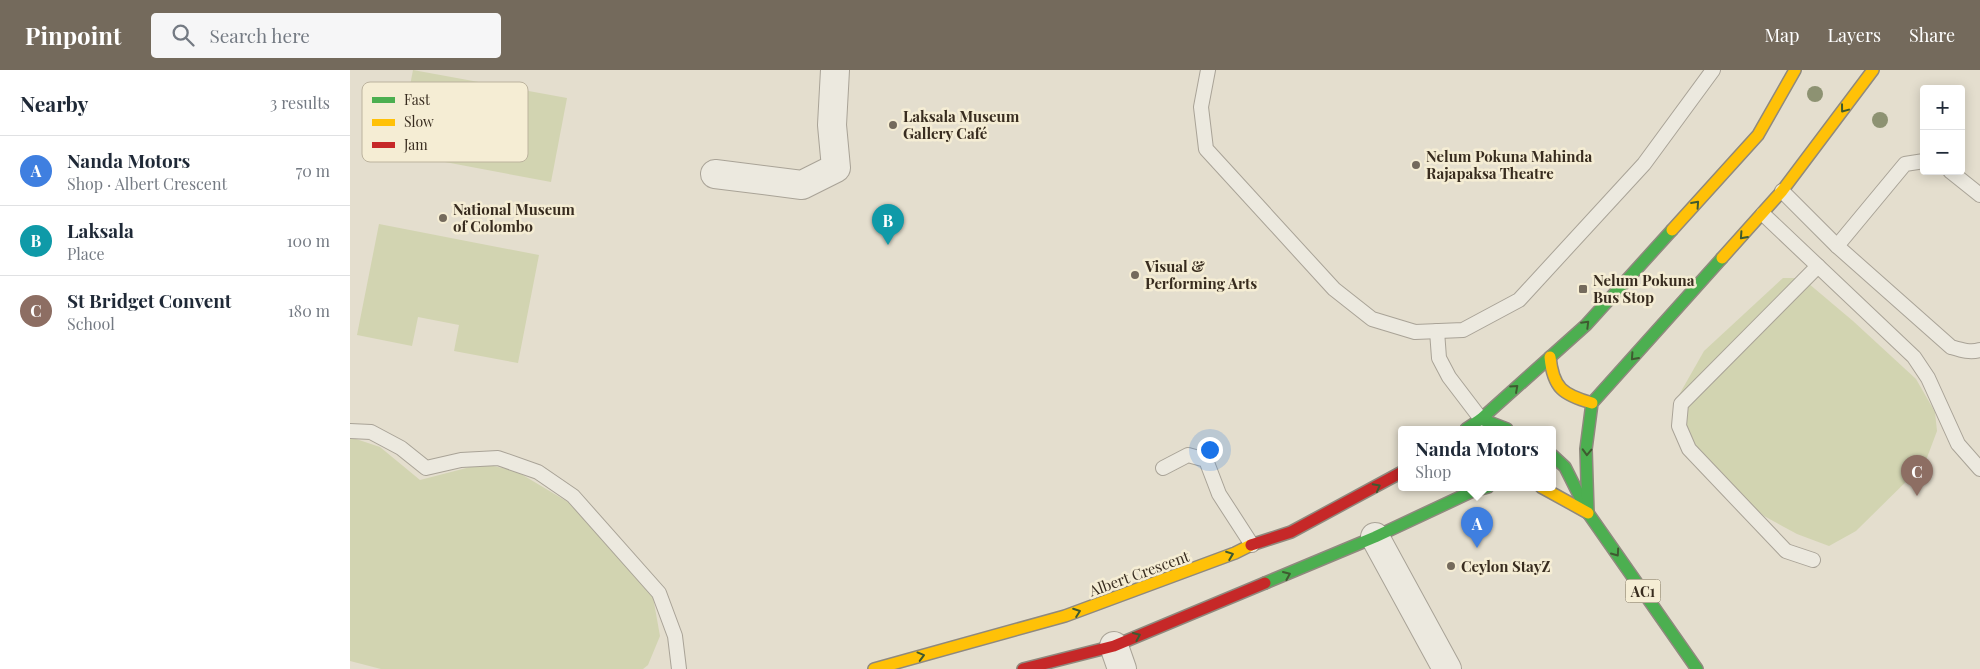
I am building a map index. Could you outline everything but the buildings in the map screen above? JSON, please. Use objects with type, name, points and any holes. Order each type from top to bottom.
[{"type":"main road","points":[[1588,513],[1586,449],[1592,403],[1782,191],[1874,70]]},
{"type":"main road","points":[[1470,426],[1481,419],[1586,325],[1758,135],[1792,71]]},
{"type":"main road","points":[[1550,357],[1551,376],[1561,390],[1576,400],[1592,403]]},
{"type":"main road","points":[[1481,419],[1499,426]]},
{"type":"main road","points":[[1556,459],[1565,467],[1588,513]]},
{"type":"main road","name":"Albert Crescent","points":[[874,669],[1065,616],[1196,568],[1252,545],[1291,532],[1388,482],[1398,475]]},
{"type":"main road","points":[[1023,669],[1118,657],[1170,622],[1375,537],[1471,491]]},
{"type":"main road","points":[[1548,491],[1588,513]]},
{"type":"main road","name":"AC1","points":[[1588,513],[1697,669]]},
{"type":"main road","points":[[1187,586],[1196,568]]},
{"type":"main road","points":[[1170,622],[1179,604]]},
{"type":"street","points":[[715,174],[802,185],[836,168],[832,125],[835,70]]},
{"type":"street","points":[[1375,537],[1447,669]]},
{"type":"lane","points":[[1208,70],[1201,107],[1206,149],[1334,289],[1372,319],[1415,332],[1463,330],[1519,300],[1644,164],[1713,70]]},
{"type":"lane","points":[[1838,246],[1905,164],[1920,162]]},
{"type":"lane","points":[[1955,175],[1980,195]]},
{"type":"lane","points":[[1782,191],[1838,246],[1951,347],[1974,352],[1980,350]]},
{"type":"lane","points":[[1762,214],[1914,357],[1928,378],[1958,444],[1980,469]]},
{"type":"lane","points":[[1813,560],[1786,551],[1689,449],[1679,426],[1681,404],[1818,266]]},
{"type":"lane","points":[[1437,331],[1439,358],[1449,377],[1481,419]]},
{"type":"lane","points":[[350,431],[371,432],[401,448],[426,468],[461,460],[498,458],[538,472],[573,496],[660,593],[676,636],[679,669]]},
{"type":"lane","points":[[1163,468],[1188,455],[1206,460],[1219,494],[1252,545]]},
{"type":"green space","points":[[413,70],[479,82],[411,82]]},
{"type":"green space","points":[[528,91],[567,98],[551,182],[445,162],[528,162]]},
{"type":"green space","points":[[379,224],[539,255],[518,363],[454,351],[459,325],[418,317],[412,346],[357,335]]},
{"type":"green space","points":[[1783,278],[1802,278],[1853,321],[1916,379],[1935,412],[1937,431],[1925,463],[1856,531],[1829,546],[1797,534],[1764,516],[1704,465],[1678,425],[1675,402],[1704,351]]},
{"type":"green space","points":[[350,437],[380,447],[420,480],[478,465],[489,465],[516,471],[573,505],[606,538],[653,597],[660,636],[648,665],[643,669],[381,669],[350,661]]},
{"type":"traffic: fast","points":[[1470,426],[1481,419],[1586,325],[1672,230]]},
{"type":"traffic: fast","points":[[1588,513],[1586,449],[1592,403],[1722,258]]},
{"type":"traffic: fast","points":[[1481,419],[1499,426]]},
{"type":"traffic: fast","points":[[1556,459],[1565,467],[1588,513],[1697,669]]},
{"type":"traffic: fast","points":[[1265,583],[1375,537],[1473,491]]},
{"type":"traffic: slow","points":[[1672,230],[1758,135],[1795,70]]},
{"type":"traffic: slow","points":[[1722,258],[1782,191],[1873,70]]},
{"type":"traffic: slow","points":[[1550,357],[1551,368],[1561,389],[1574,397],[1592,403]]},
{"type":"traffic: slow","points":[[1548,491],[1588,513]]},
{"type":"traffic: slow","points":[[874,669],[1065,616],[1235,553],[1251,545]]},
{"type":"traffic: jam","points":[[1251,545],[1291,532],[1398,474]]},
{"type":"traffic: jam","points":[[1023,669],[1114,646],[1265,583]]},
{"type":"place","name":"Laksala Museum Gallery Café","points":[[893,125]]},
{"type":"place","name":"Nelum Pokuna Mahinda Rajapaksa Theatre","points":[[1416,165]]},
{"type":"place","name":"National Museum of Colombo","points":[[443,218]]},
{"type":"place","name":"Laksala","points":[[888,245]]},
{"type":"place","name":"Visual & Performing Arts","points":[[1135,275]]},
{"type":"place","name":"Nelum Pokuna Bus Stop","points":[[1583,289]]},
{"type":"place","name":"St Bridget Convent","points":[[1917,496]]},
{"type":"place","name":"Nanda Motors","points":[[1477,548]]},
{"type":"place","name":"Ceylon StayZ","points":[[1451,566]]}]
